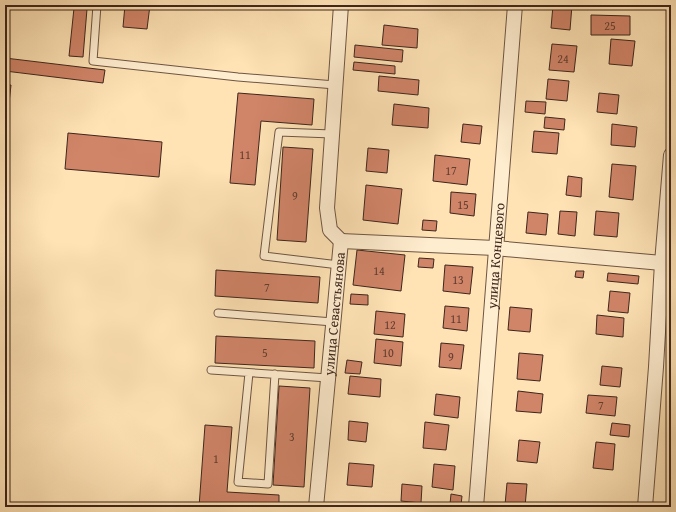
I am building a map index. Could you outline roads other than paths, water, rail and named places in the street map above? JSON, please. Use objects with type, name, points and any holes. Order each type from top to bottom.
[{"type":"street","name":"улица Севастьянова","points":[[316,507],[341,241],[330,230],[327,208],[341,5]]},
{"type":"street","name":"улица Концевого","points":[[476,507],[515,5]]},
{"type":"street","points":[[645,507],[671,155]]},
{"type":"street","points":[[341,241],[495,248],[662,263]]},
{"type":"lane","points":[[97,5],[93,61],[238,77],[335,85]]},
{"type":"lane","points":[[332,134],[279,132],[264,256],[339,265]]},
{"type":"lane","points":[[218,313],[333,322]]},
{"type":"lane","points":[[211,370],[328,378]]},
{"type":"lane","points":[[249,373],[238,482],[268,484],[276,374]]}]
